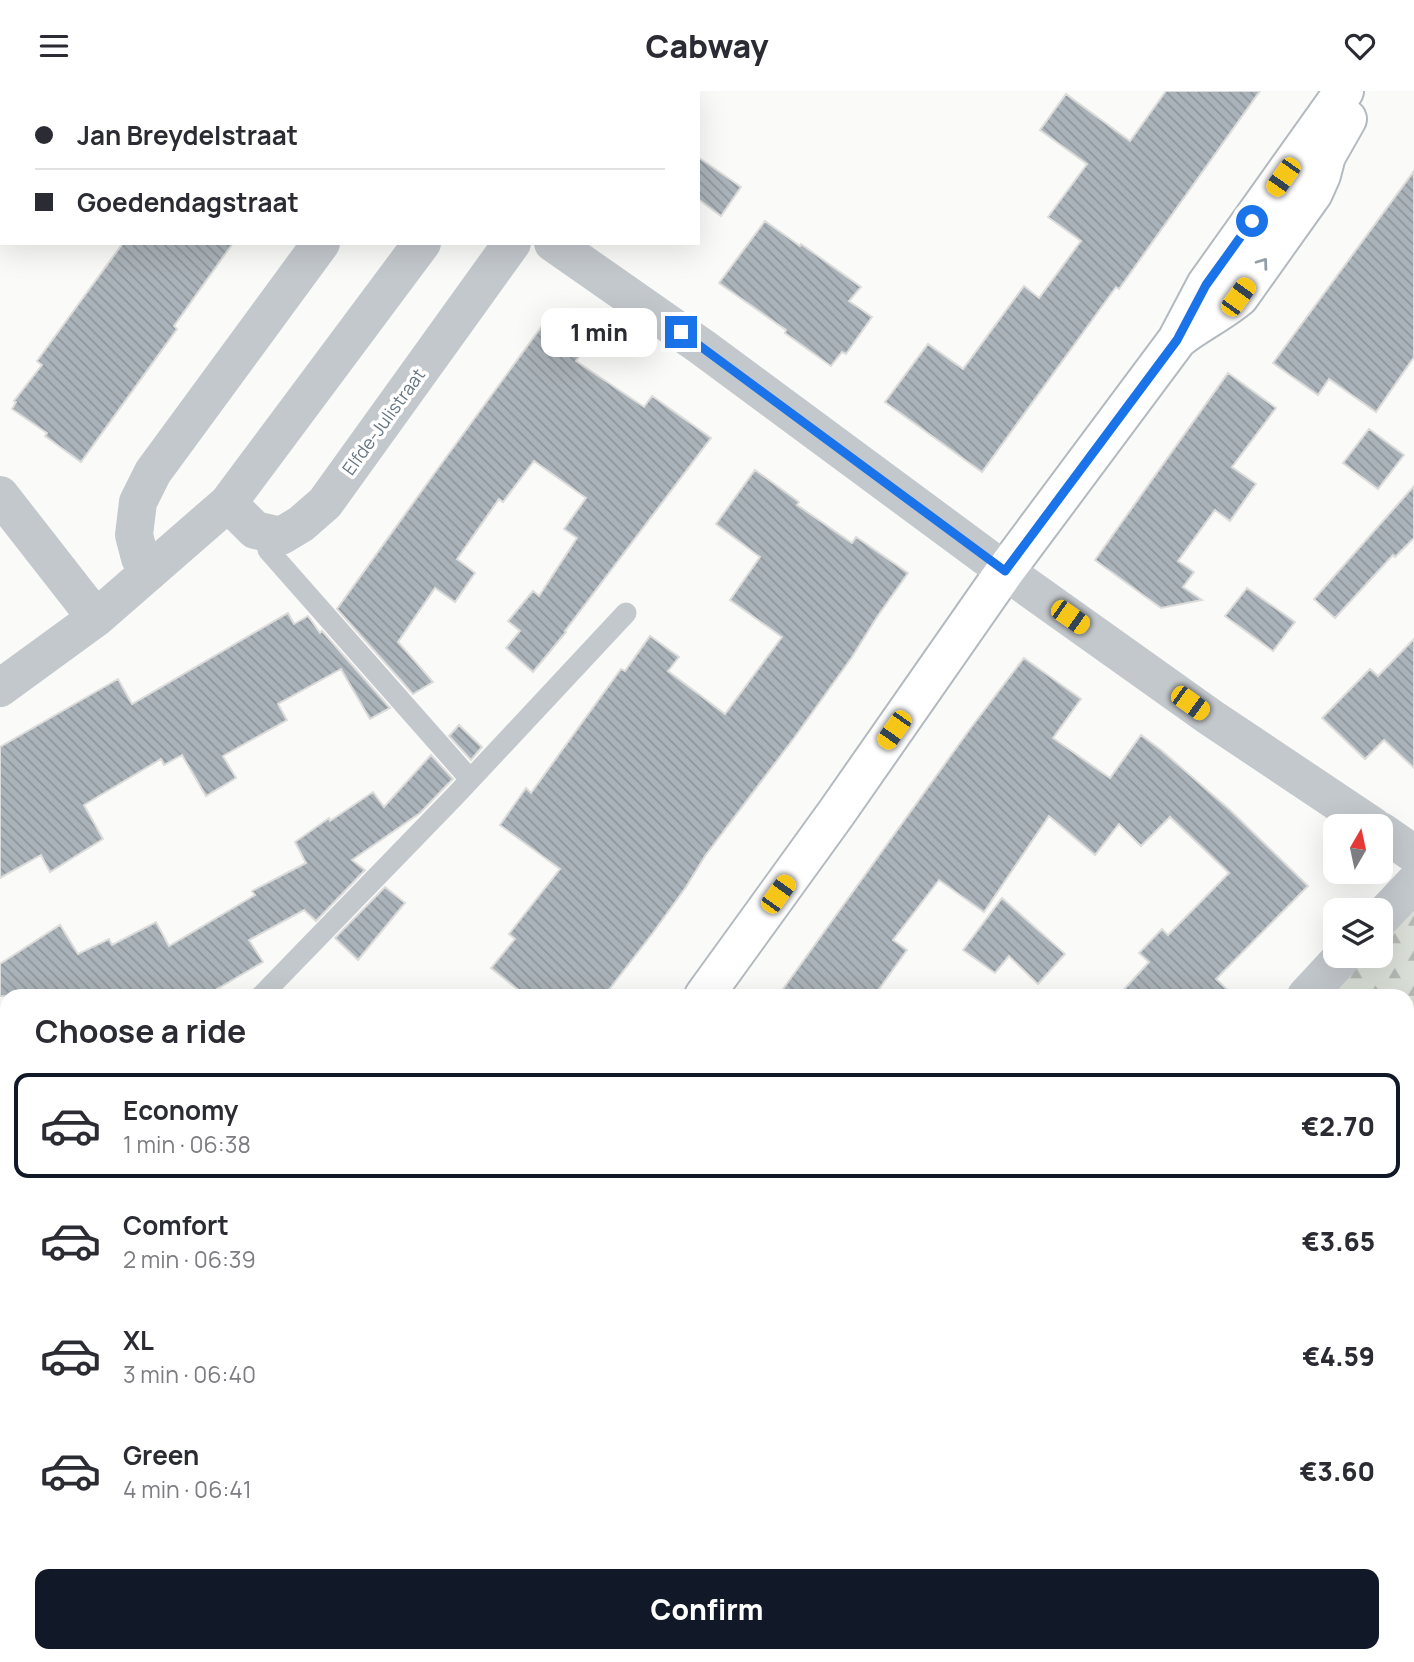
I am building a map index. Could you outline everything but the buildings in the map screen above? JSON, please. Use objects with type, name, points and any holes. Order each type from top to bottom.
[{"type":"street","points":[[709,989],[837,812],[1005,571],[1177,340],[1206,285],[1344,91]]},
{"type":"street","points":[[1177,340],[1224,310],[1238,297],[1313,193],[1326,156],[1367,91]]},
{"type":"street","points":[[149,572],[140,558],[134,535],[138,502],[153,472],[320,245]]},
{"type":"street","points":[[0,688],[96,618],[228,503],[421,245]]},
{"type":"street","name":"Elfde-Julistraat","points":[[267,532],[281,536],[301,524],[326,503],[511,245]]},
{"type":"street","points":[[556,245],[702,347],[1005,571],[1210,717],[1355,814]]},
{"type":"street","points":[[0,495],[96,618]]},
{"type":"street","points":[[228,503],[255,530],[267,532]]},
{"type":"street","points":[[1393,839],[1414,854]]},
{"type":"street","points":[[1393,905],[1414,883]]},
{"type":"street","points":[[1312,989],[1332,968]]},
{"type":"lane","points":[[267,532],[268,551],[470,779]]},
{"type":"lane","points":[[268,989],[626,613]]},
{"type":"green space","points":[[1414,902],[1414,989],[1328,989],[1349,968],[1393,968],[1393,923]]},
{"type":"route","points":[[681,332],[1005,571],[1177,340],[1206,285],[1252,221]]}]
